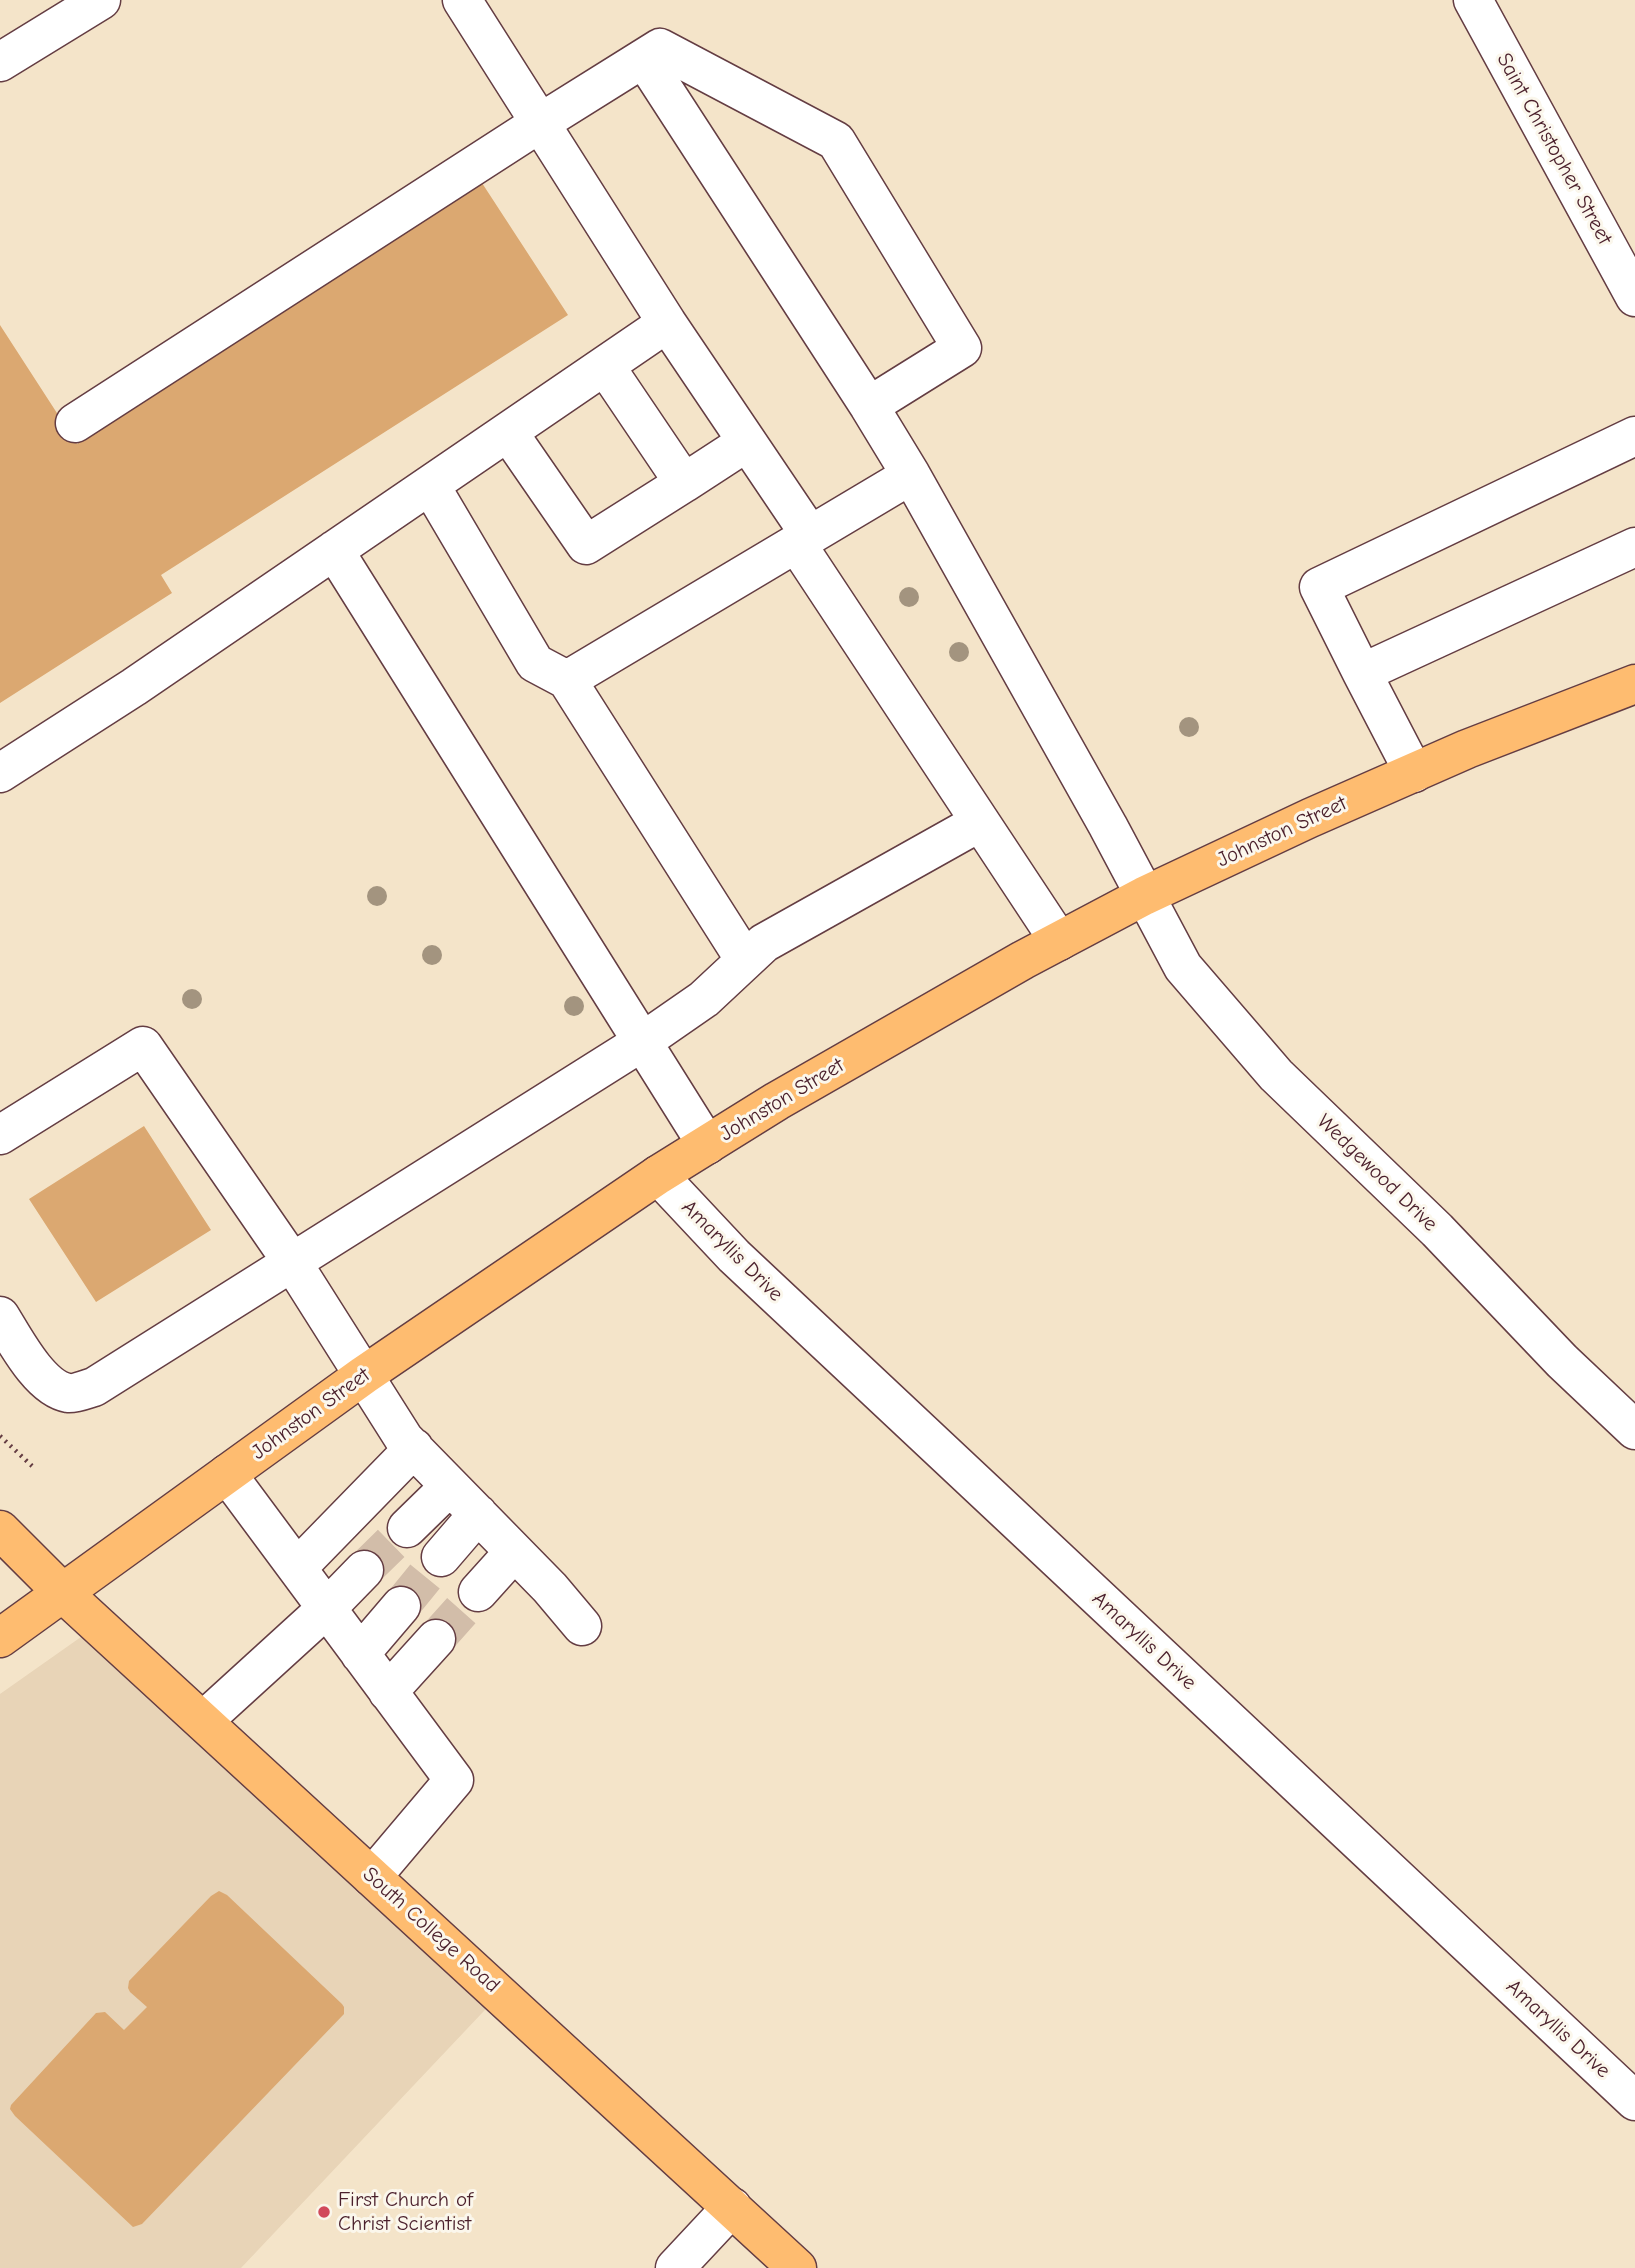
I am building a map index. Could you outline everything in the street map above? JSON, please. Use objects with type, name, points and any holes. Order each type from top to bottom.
[{"type":"main road","name":"Johnston Street","points":[[0,1638],[363,1375],[658,1175],[777,1101],[1059,941],[1144,896],[1310,818],[1467,749],[1635,684]]},
{"type":"main road","name":"South College Road","points":[[0,1530],[64,1594],[797,2268]]},
{"type":"street","points":[[0,62],[101,0]]},
{"type":"street","points":[[463,0],[667,323],[747,442],[803,539],[980,822],[1059,941]]},
{"type":"street","name":"Saint Christopher Street","points":[[1474,0],[1635,297]]},
{"type":"street","points":[[75,424],[660,48],[836,141],[962,348],[869,406]]},
{"type":"street","name":"Wedgewood Drive","points":[[644,59],[911,475],[1101,813],[1183,967],[1276,1075],[1437,1230],[1562,1361],[1635,1430]]},
{"type":"street","points":[[0,773],[134,687],[667,323]]},
{"type":"street","points":[[605,366],[684,483]]},
{"type":"street","points":[[508,432],[586,545],[747,442]]},
{"type":"street","points":[[1414,773],[1319,587],[1635,436]]},
{"type":"street","points":[[567,680],[911,475]]},
{"type":"street","points":[[430,485],[535,663],[567,680],[745,960]]},
{"type":"street","points":[[1362,673],[1635,547]]},
{"type":"street","points":[[334,550],[707,1145]]},
{"type":"street","points":[[0,1316],[27,1359],[49,1384],[68,1393],[94,1387],[642,1042],[704,999],[764,943],[980,822]]},
{"type":"street","points":[[0,1135],[143,1046],[292,1262],[404,1439],[550,1588],[582,1626]]},
{"type":"street","name":"Amaryllis Drive","points":[[658,1175],[734,1256],[1635,2101]]},
{"type":"street","points":[[297,1568],[414,1448]]},
{"type":"street","points":[[227,1474],[454,1780],[372,1877]]},
{"type":"street","points":[[407,1528],[450,1486]]},
{"type":"street","points":[[441,1557],[478,1514]]},
{"type":"street","points":[[478,1592],[514,1552]]},
{"type":"street","points":[[203,1721],[327,1608],[364,1570]]},
{"type":"street","points":[[360,1654],[401,1606]]},
{"type":"street","points":[[388,1692],[436,1639]]},
{"type":"street","points":[[675,2268],[732,2207]]},
{"type":"path","points":[[0,1436],[32,1466]]},
{"type":"shaded area","points":[[98,1625],[500,1994],[241,2268],[0,2268],[0,1694]]},
{"type":"building","points":[[482,183],[568,315],[161,575],[172,593],[0,703],[0,325],[77,444]]},
{"type":"building","points":[[144,1126],[211,1230],[96,1302],[29,1199]]},
{"type":"building","points":[[219,1891],[227,1895],[342,2004],[344,2014],[142,2224],[133,2227],[15,2116],[10,2109],[11,2105],[96,2013],[105,2012],[124,2030],[147,2007],[130,1992],[129,1981],[211,1896]]},
{"type":"tunnel","points":[[364,1570],[407,1528]]},
{"type":"tunnel","points":[[401,1606],[441,1557]]},
{"type":"tunnel","points":[[436,1639],[478,1592]]},
{"type":"place","name":"First Church of Christ Scientist","points":[[324,2212]]}]
